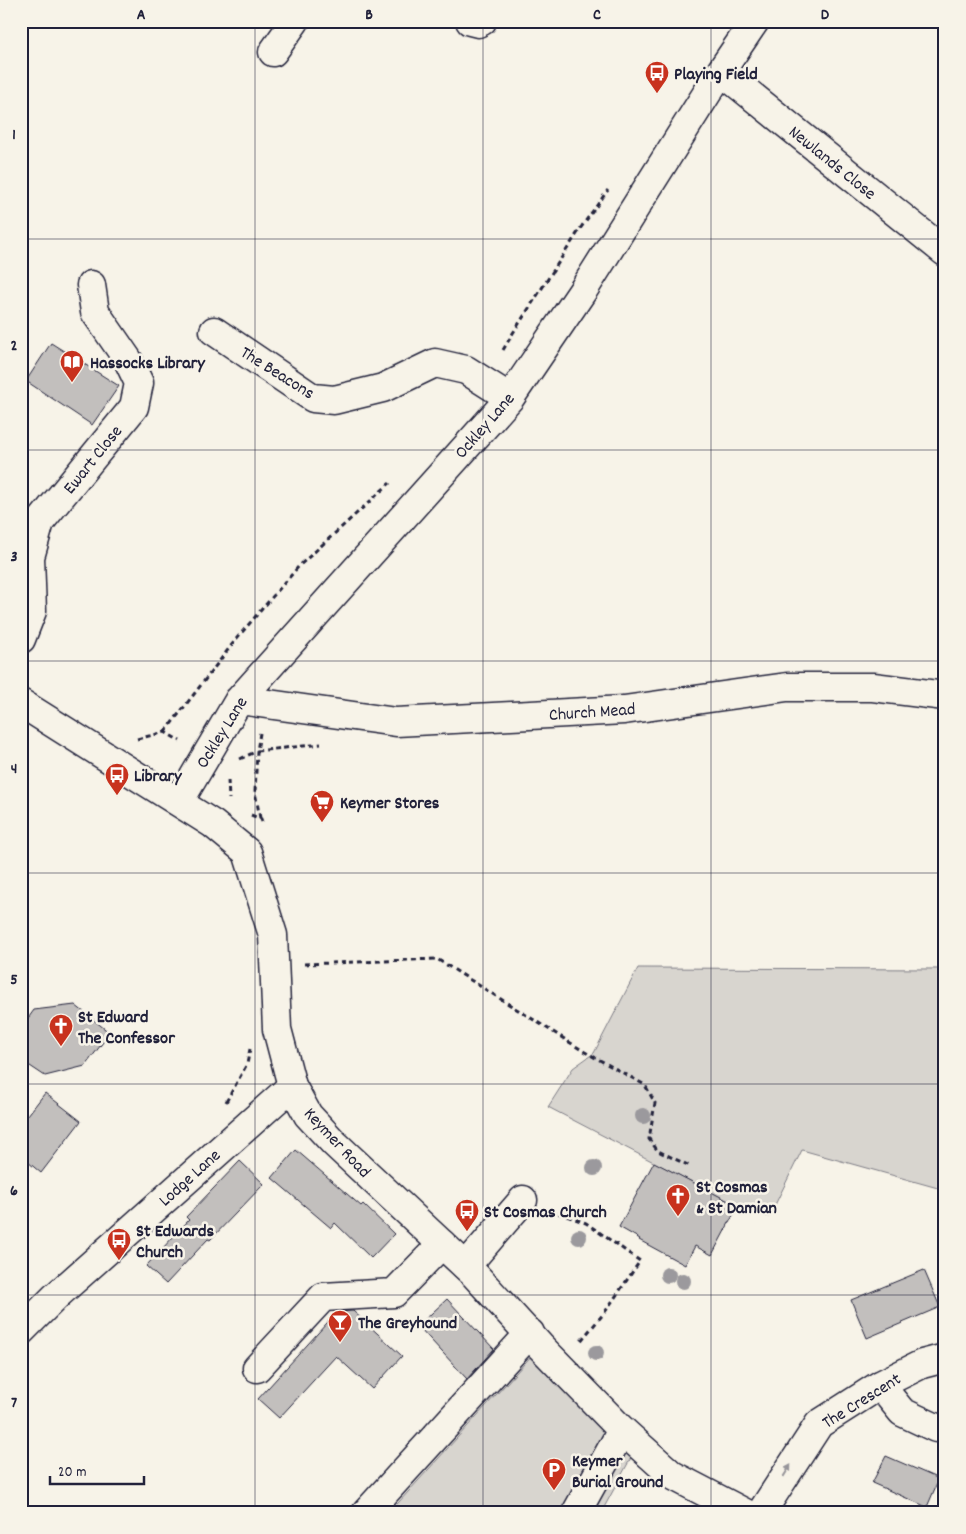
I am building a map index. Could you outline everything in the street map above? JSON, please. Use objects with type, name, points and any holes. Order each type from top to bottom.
[{"type":"street","points":[[273,52],[295,21]]},
{"type":"street","points":[[470,21],[478,23],[482,21]]},
{"type":"street","name":"Ockley Lane","points":[[179,802],[239,700],[510,398],[584,289],[755,21]]},
{"type":"street","name":"Newlands Close","points":[[721,72],[945,252]]},
{"type":"street","name":"Ewart Close","points":[[21,639],[32,612],[30,557],[40,522],[134,408],[139,383],[128,360],[95,312],[91,285]]},
{"type":"street","name":"The Beacons","points":[[214,331],[313,398],[334,400],[383,388],[435,363],[466,370],[510,398]]},
{"type":"street","name":"Church Mead","points":[[239,700],[396,722],[624,710],[787,688],[873,687],[945,696]]},
{"type":"street","name":"Keymer Road","points":[[21,703],[179,802],[221,815],[247,852],[273,935],[277,1029],[292,1086],[308,1115],[334,1143],[466,1266],[622,1430],[672,1475],[745,1513]]},
{"type":"street","name":"Lodge Lane","points":[[21,1332],[55,1297],[292,1086]]},
{"type":"street","points":[[466,1266],[523,1200]]},
{"type":"street","points":[[257,1368],[323,1297],[394,1293],[442,1244]]},
{"type":"street","points":[[366,1513],[530,1333]]},
{"type":"street","name":"The Crescent","points":[[761,1513],[819,1424],[880,1385],[922,1364],[945,1358]]},
{"type":"street","points":[[880,1385],[902,1412],[936,1428],[945,1428]]},
{"type":"street","points":[[576,1513],[622,1430]]},
{"type":"path","points":[[129,742],[164,732],[228,765],[221,815],[260,819],[264,827]]},
{"type":"path","points":[[273,962],[296,964],[437,959],[585,1052],[645,1085],[655,1103],[650,1140],[658,1151],[690,1166]]},
{"type":"path","points":[[226,1103],[247,1064],[250,1046]]},
{"type":"path","points":[[523,1200],[586,1223],[640,1261],[605,1312],[573,1350]]},
{"type":"shaded area","points":[[638,968],[945,969],[945,1190],[802,1150],[769,1217],[738,1206],[548,1107],[573,1068],[594,1053]]},
{"type":"shaded area","points":[[534,1353],[633,1454],[601,1513],[389,1513]]},
{"type":"building","name":"Hassocks Library","points":[[51,343],[119,386],[92,425],[26,381]]},
{"type":"building","name":"St Edward The Confessor","points":[[75,1005],[110,1033],[85,1066],[45,1076],[21,1060],[21,1028],[34,1010]]},
{"type":"building","points":[[45,1093],[81,1121],[41,1173],[21,1156],[21,1124]]},
{"type":"building","points":[[296,1150],[361,1206],[363,1204],[394,1234],[371,1258],[335,1223],[331,1228],[272,1178]]},
{"type":"building","points":[[240,1161],[264,1184],[166,1284],[146,1266],[189,1220],[186,1217]]},
{"type":"building","name":"St Cosmas & St Damian","points":[[654,1162],[738,1206],[712,1255],[695,1246],[685,1265],[619,1227]]},
{"type":"building","points":[[924,1270],[940,1307],[867,1338],[851,1300]]},
{"type":"building","points":[[447,1299],[494,1349],[467,1379],[418,1326]]},
{"type":"building","points":[[353,1311],[402,1356],[372,1389],[336,1356],[279,1418],[258,1399],[337,1312]]},
{"type":"building","points":[[886,1456],[939,1479],[927,1507],[872,1483]]},
{"type":"place","name":"Playing Field","points":[[657,94]]},
{"type":"place","name":"Hassocks Library","points":[[72,383]]},
{"type":"place","name":"Library","points":[[117,796]]},
{"type":"place","name":"Keymer Stores","points":[[322,823]]},
{"type":"place","name":"St Edward The Confessor","points":[[61,1047]]},
{"type":"place","name":"St Cosmas & St Damian","points":[[678,1217]]},
{"type":"place","name":"St Cosmas Church","points":[[467,1232]]},
{"type":"place","name":"St Edwards Church","points":[[119,1261]]},
{"type":"place","name":"The Greyhound","points":[[340,1343]]},
{"type":"place","name":"Keymer Burial Ground","points":[[554,1491]]}]
